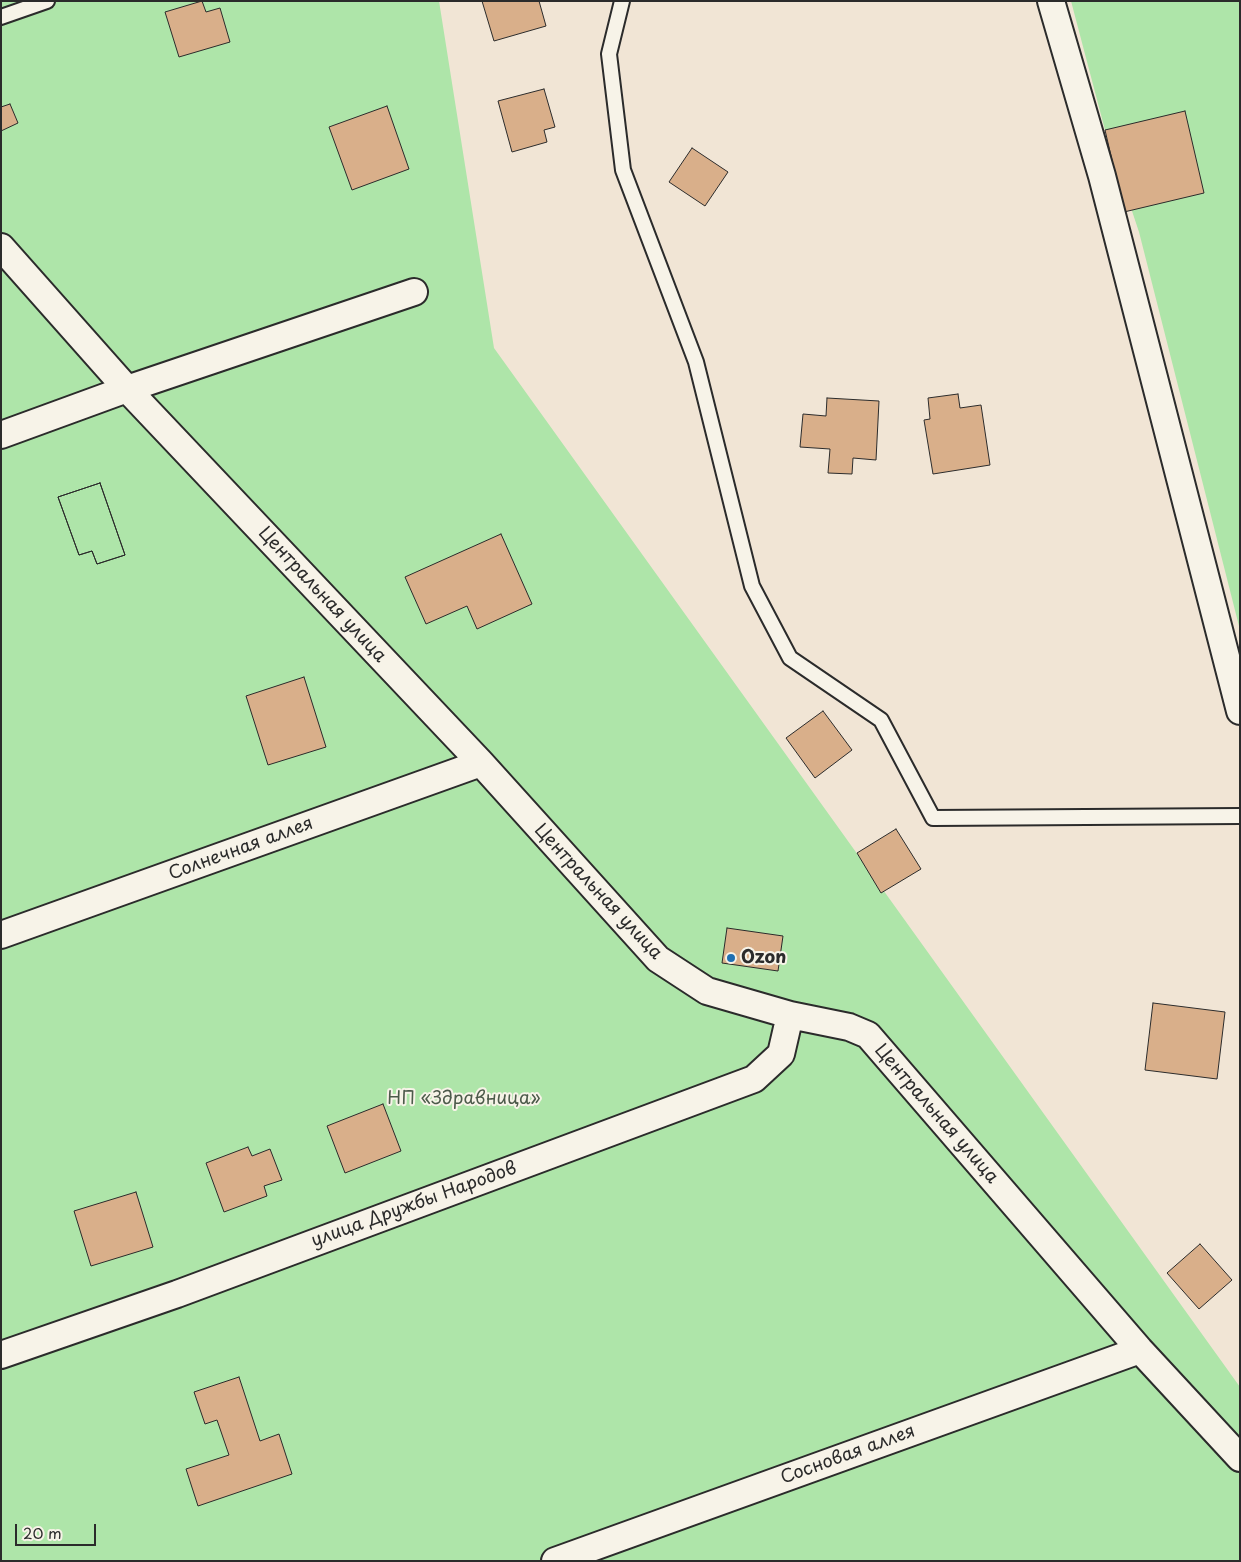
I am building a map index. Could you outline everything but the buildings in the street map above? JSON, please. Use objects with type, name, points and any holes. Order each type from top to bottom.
[{"type":"street","points":[[1051,1],[1102,176],[1240,711]]},
{"type":"street","name":"Центральная улица","points":[[1,247],[127,389],[481,764],[658,960],[707,991],[790,1015],[849,1027],[868,1035],[1140,1350],[1240,1458]]},
{"type":"street","points":[[1,435],[127,389],[414,292]]},
{"type":"street","name":"Солнечная аллея","points":[[1,935],[481,764]]},
{"type":"street","name":"улица Дружбы Народов","points":[[1,1356],[177,1294],[754,1079],[781,1054],[790,1015]]},
{"type":"street","name":"Сосновая аллея","points":[[555,1561],[1140,1350]]},
{"type":"lane","points":[[1,17],[47,1]]},
{"type":"lane","points":[[622,1],[609,54],[623,170],[696,362],[752,586],[790,658],[881,720],[933,818],[1240,816]]},
{"type":"green space","name":"НП «Здравница»","points":[[1,1],[439,1],[494,348],[1240,1387],[1240,1561],[1,1561]]},
{"type":"green space","points":[[1071,1],[1240,1],[1240,630],[1139,232],[1105,130]]},
{"type":"place","name":"Ozon","points":[[731,958]]}]
